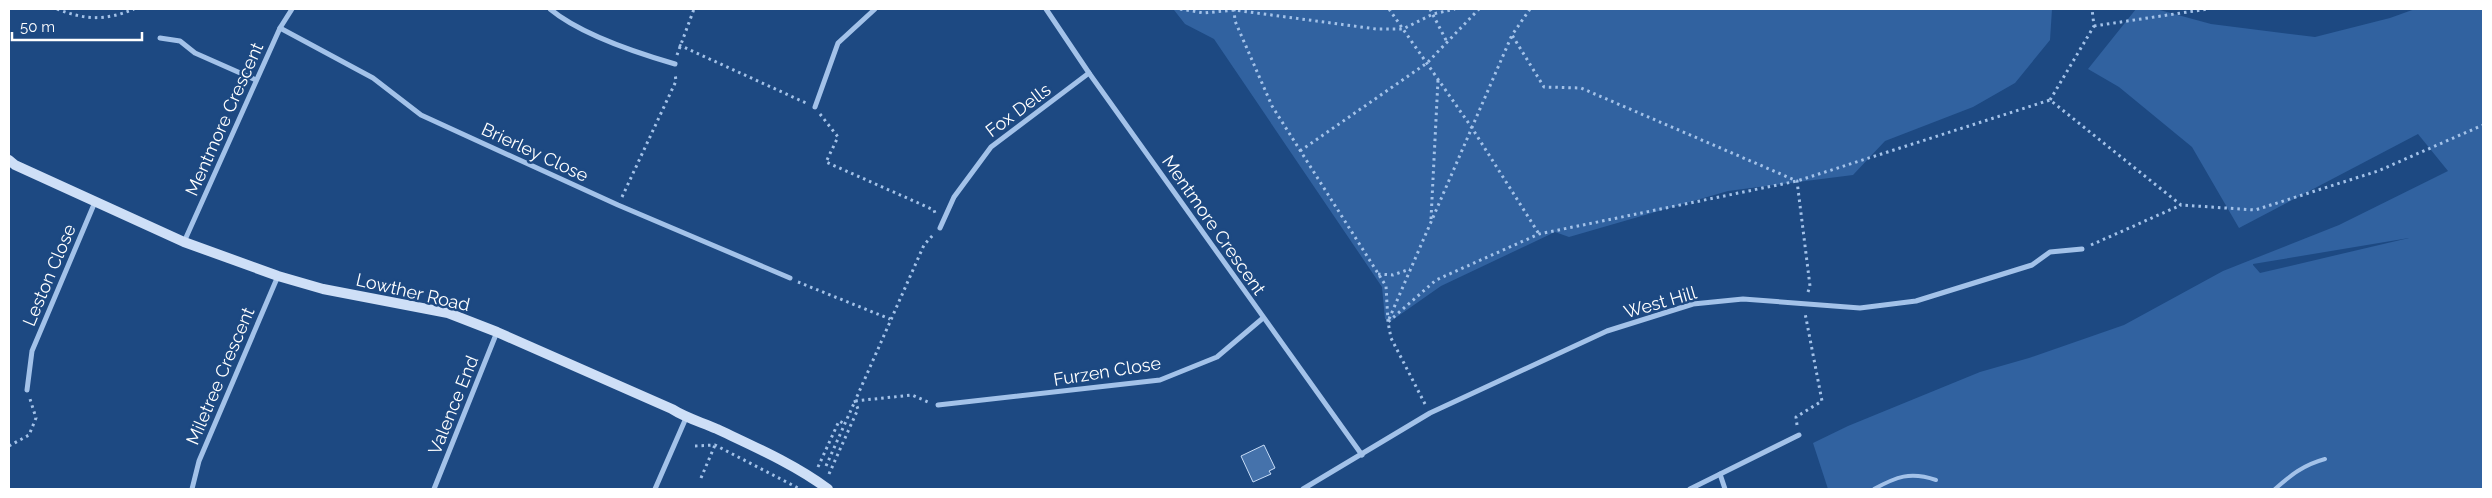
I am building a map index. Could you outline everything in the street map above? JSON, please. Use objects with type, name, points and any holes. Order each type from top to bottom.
[{"type":"street","name":"Mentmore Crescent","points":[[184,242],[280,28],[292,9]]},
{"type":"street","points":[[550,9],[571,23],[641,54],[674,64]]},
{"type":"street","points":[[815,107],[838,43],[875,9]]},
{"type":"street","name":"Mentmore Crescent","points":[[1046,9],[1089,74],[1362,455]]},
{"type":"street","name":"Brierley Close","points":[[280,28],[373,78],[421,115],[618,205],[790,278]]},
{"type":"street","points":[[160,38],[180,41],[195,53],[256,80]]},
{"type":"street","name":"Fox Dells","points":[[940,228],[954,197],[991,147],[1089,74]]},
{"type":"street","name":"Lowther Road","points":[[9,160],[15,165],[184,242],[278,276],[323,289],[448,313],[497,332],[672,408],[686,418],[714,428],[803,471],[828,489]]},
{"type":"street","name":"Leston Close","points":[[27,390],[32,350],[95,202]]},
{"type":"street","name":"West Hill","points":[[1303,489],[1430,413],[1607,331],[1694,304],[1743,299],[1860,308],[1916,301],[2032,265],[2050,252],[2082,249]]},
{"type":"street","name":"Miletree Crescent","points":[[192,489],[198,461],[278,276]]},
{"type":"street","name":"Furzen Close","points":[[938,406],[1160,380],[1217,356],[1264,318]]},
{"type":"street","name":"Valence End","points":[[434,489],[497,332]]},
{"type":"street","points":[[655,489],[686,418]]},
{"type":"street","points":[[1690,489],[1799,435]]},
{"type":"street","points":[[1720,474],[1725,489]]},
{"type":"lane","points":[[2274,489],[2294,471],[2307,464],[2325,459]]},
{"type":"lane","points":[[1874,489],[1892,479],[1909,476],[1923,476],[1936,480]]},
{"type":"path","points":[[57,9],[89,20],[120,15],[134,9]]},
{"type":"path","points":[[618,205],[676,81],[674,64],[679,45],[694,9]]},
{"type":"path","points":[[1180,9],[1204,13],[1234,10],[1376,29],[1403,29],[1433,14],[1455,9]]},
{"type":"path","points":[[1389,9],[1472,128],[1539,234]]},
{"type":"path","points":[[1430,9],[1447,42]]},
{"type":"path","points":[[1300,151],[1427,63],[1479,9]]},
{"type":"path","points":[[1388,322],[1512,35],[1530,9]]},
{"type":"path","points":[[1388,322],[1436,280],[1539,234],[1796,181],[2050,100],[2094,26],[2092,9]]},
{"type":"path","points":[[2094,26],[2208,9]]},
{"type":"path","points":[[1234,10],[1235,21],[1272,106],[1386,286],[1388,322],[1392,338],[1425,404]]},
{"type":"path","points":[[1512,35],[1544,87],[1581,88],[1796,181]]},
{"type":"path","points":[[679,45],[815,107],[838,137],[826,162],[934,210],[940,228],[924,245],[826,466]]},
{"type":"path","points":[[1431,222],[1438,79]]},
{"type":"path","points":[[2050,100],[2181,205]]},
{"type":"path","points":[[2082,249],[2181,205],[2256,210],[2378,171],[2483,125]]},
{"type":"path","points":[[1796,181],[1810,286],[1804,303],[1822,402],[1796,417],[1799,435]]},
{"type":"path","points":[[1378,274],[1393,275],[1411,269]]},
{"type":"path","points":[[790,278],[890,319]]},
{"type":"path","points":[[9,446],[29,435],[36,418],[27,390]]},
{"type":"path","points":[[856,401],[912,395],[938,406]]},
{"type":"path","points":[[830,474],[858,409],[856,401]]},
{"type":"path","points":[[818,468],[839,421],[845,424]]},
{"type":"path","points":[[701,478],[715,445]]},
{"type":"path","points":[[695,446],[715,445],[800,489]]},
{"type":"shaded area","points":[[2052,9],[2050,40],[2015,83],[1973,107],[1885,141],[1853,175],[1728,191],[1569,237],[1555,232],[1441,286],[1391,321],[1385,319],[1382,287],[1214,39],[1185,24],[1174,10]]},
{"type":"shaded area","points":[[2136,9],[2156,9],[2211,24],[2315,37],[2390,18],[2415,9],[2483,9],[2483,489],[1828,489],[1813,443],[1848,426],[1980,372],[2029,358],[2124,325],[2223,271],[2339,225],[2448,171],[2418,134],[2239,228],[2192,147],[2119,87],[2088,69]],"holes":[[[2409,238],[2260,273],[2253,264]]]},
{"type":"building","points":[[1264,445],[1275,468],[1269,471],[1271,474],[1253,482],[1241,456]]}]
